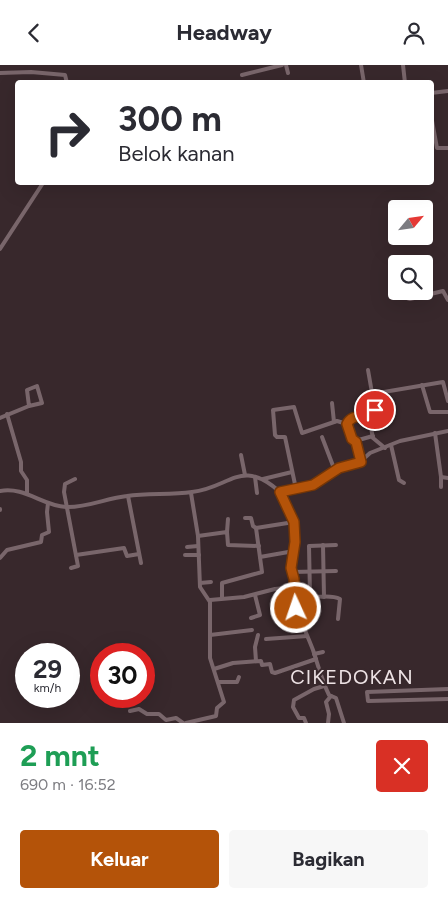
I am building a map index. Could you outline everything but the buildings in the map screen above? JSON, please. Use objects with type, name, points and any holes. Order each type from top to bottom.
[{"type":"street","points":[[242,75],[271,66],[282,65]]},
{"type":"street","points":[[286,65],[288,73]]},
{"type":"street","points":[[361,65],[364,80]]},
{"type":"street","points":[[403,65],[405,80]]},
{"type":"street","points":[[0,73],[31,71],[65,75],[66,80]]},
{"type":"street","points":[[434,93],[448,91]]},
{"type":"street","points":[[434,132],[437,148],[448,148]]},
{"type":"street","points":[[0,249],[41,185]]},
{"type":"street","points":[[433,293],[443,291],[448,300]]},
{"type":"street","points":[[347,424],[352,418],[374,412],[368,370]]},
{"type":"street","points":[[372,394],[443,382],[447,389],[448,401]]},
{"type":"street","points":[[422,385],[430,412],[448,412]]},
{"type":"street","points":[[0,417],[42,403],[37,386],[27,390],[29,406]]},
{"type":"street","points":[[374,404],[386,401]]},
{"type":"street","points":[[332,403],[334,422]]},
{"type":"street","points":[[296,489],[286,437],[277,437],[275,435],[273,410],[294,407],[302,433],[334,422],[341,421],[347,424],[362,461]]},
{"type":"street","points":[[7,415],[21,462],[21,471],[26,480],[27,493]]},
{"type":"street","points":[[369,418],[373,436],[385,448]]},
{"type":"street","points":[[280,492],[317,483],[334,471],[362,461],[370,453],[408,438],[448,431]]},
{"type":"street","points":[[436,433],[441,487]]},
{"type":"street","points":[[355,441],[373,436]]},
{"type":"street","points":[[322,437],[334,471]]},
{"type":"street","points":[[391,445],[399,480],[404,483]]},
{"type":"street","points":[[241,455],[244,475]]},
{"type":"street","points":[[263,479],[292,472]]},
{"type":"street","points":[[0,491],[11,490],[27,493],[48,503],[67,507],[128,495],[191,493],[244,475],[263,479],[280,492],[294,522],[294,551],[291,561],[296,608],[308,636],[324,686],[331,696],[336,697],[344,723]]},
{"type":"street","points":[[255,477],[257,493]]},
{"type":"street","points":[[441,477],[448,478]]},
{"type":"street","points":[[71,568],[78,566],[64,492],[65,484],[75,479]]},
{"type":"street","points":[[130,711],[140,709],[147,714],[159,714],[166,720],[176,718],[184,723],[216,715],[217,708],[224,702],[210,654],[210,600],[202,593],[200,583],[198,536],[191,493]]},
{"type":"street","points":[[128,495],[141,563]]},
{"type":"street","points":[[0,558],[7,550],[42,542],[42,535],[49,532],[48,503]]},
{"type":"street","points":[[222,598],[222,583],[262,572],[256,528],[253,527],[251,517],[245,518]]},
{"type":"street","points":[[228,519],[228,545],[259,546]]},
{"type":"street","points":[[256,528],[294,522]]},
{"type":"street","points":[[198,536],[227,532]]},
{"type":"street","points":[[323,545],[324,597]]},
{"type":"street","points":[[310,595],[309,546],[336,545]]},
{"type":"street","points":[[187,547],[198,546]]},
{"type":"street","points":[[76,555],[124,548],[127,556],[139,553]]},
{"type":"street","points":[[260,557],[294,551]]},
{"type":"street","points":[[185,555],[199,555]]},
{"type":"street","points":[[292,572],[336,571]]},
{"type":"street","points":[[294,579],[310,595],[340,599],[338,619]]},
{"type":"street","points":[[200,583],[211,582]]},
{"type":"street","points":[[210,600],[254,595],[275,589],[294,587]]},
{"type":"street","points":[[251,618],[260,615],[254,595]]},
{"type":"street","points":[[210,635],[252,630]]},
{"type":"street","points":[[256,661],[255,647],[258,635]]},
{"type":"street","points":[[266,639],[308,636]]},
{"type":"street","points":[[314,654],[323,652]]},
{"type":"street","points":[[214,669],[233,663],[261,661],[262,665],[270,664],[275,673],[316,659]]},
{"type":"street","points":[[219,682],[237,682],[238,677]]},
{"type":"street","points":[[306,723],[304,718],[299,717],[296,713],[294,700],[314,689],[324,686]]},
{"type":"street","points":[[448,689],[367,692],[368,701],[448,699]]},
{"type":"street","points":[[328,723],[329,715],[326,703],[331,696]]},
{"type":"district","name":"CIKEDOKAN","points":[[352,677]]},
{"type":"route","points":[[296,608],[294,601],[294,579],[291,568],[295,542],[294,522],[287,503],[280,492],[313,485],[339,468],[361,462],[356,442],[352,439],[350,428],[347,424],[352,418],[372,413],[375,410]]}]
